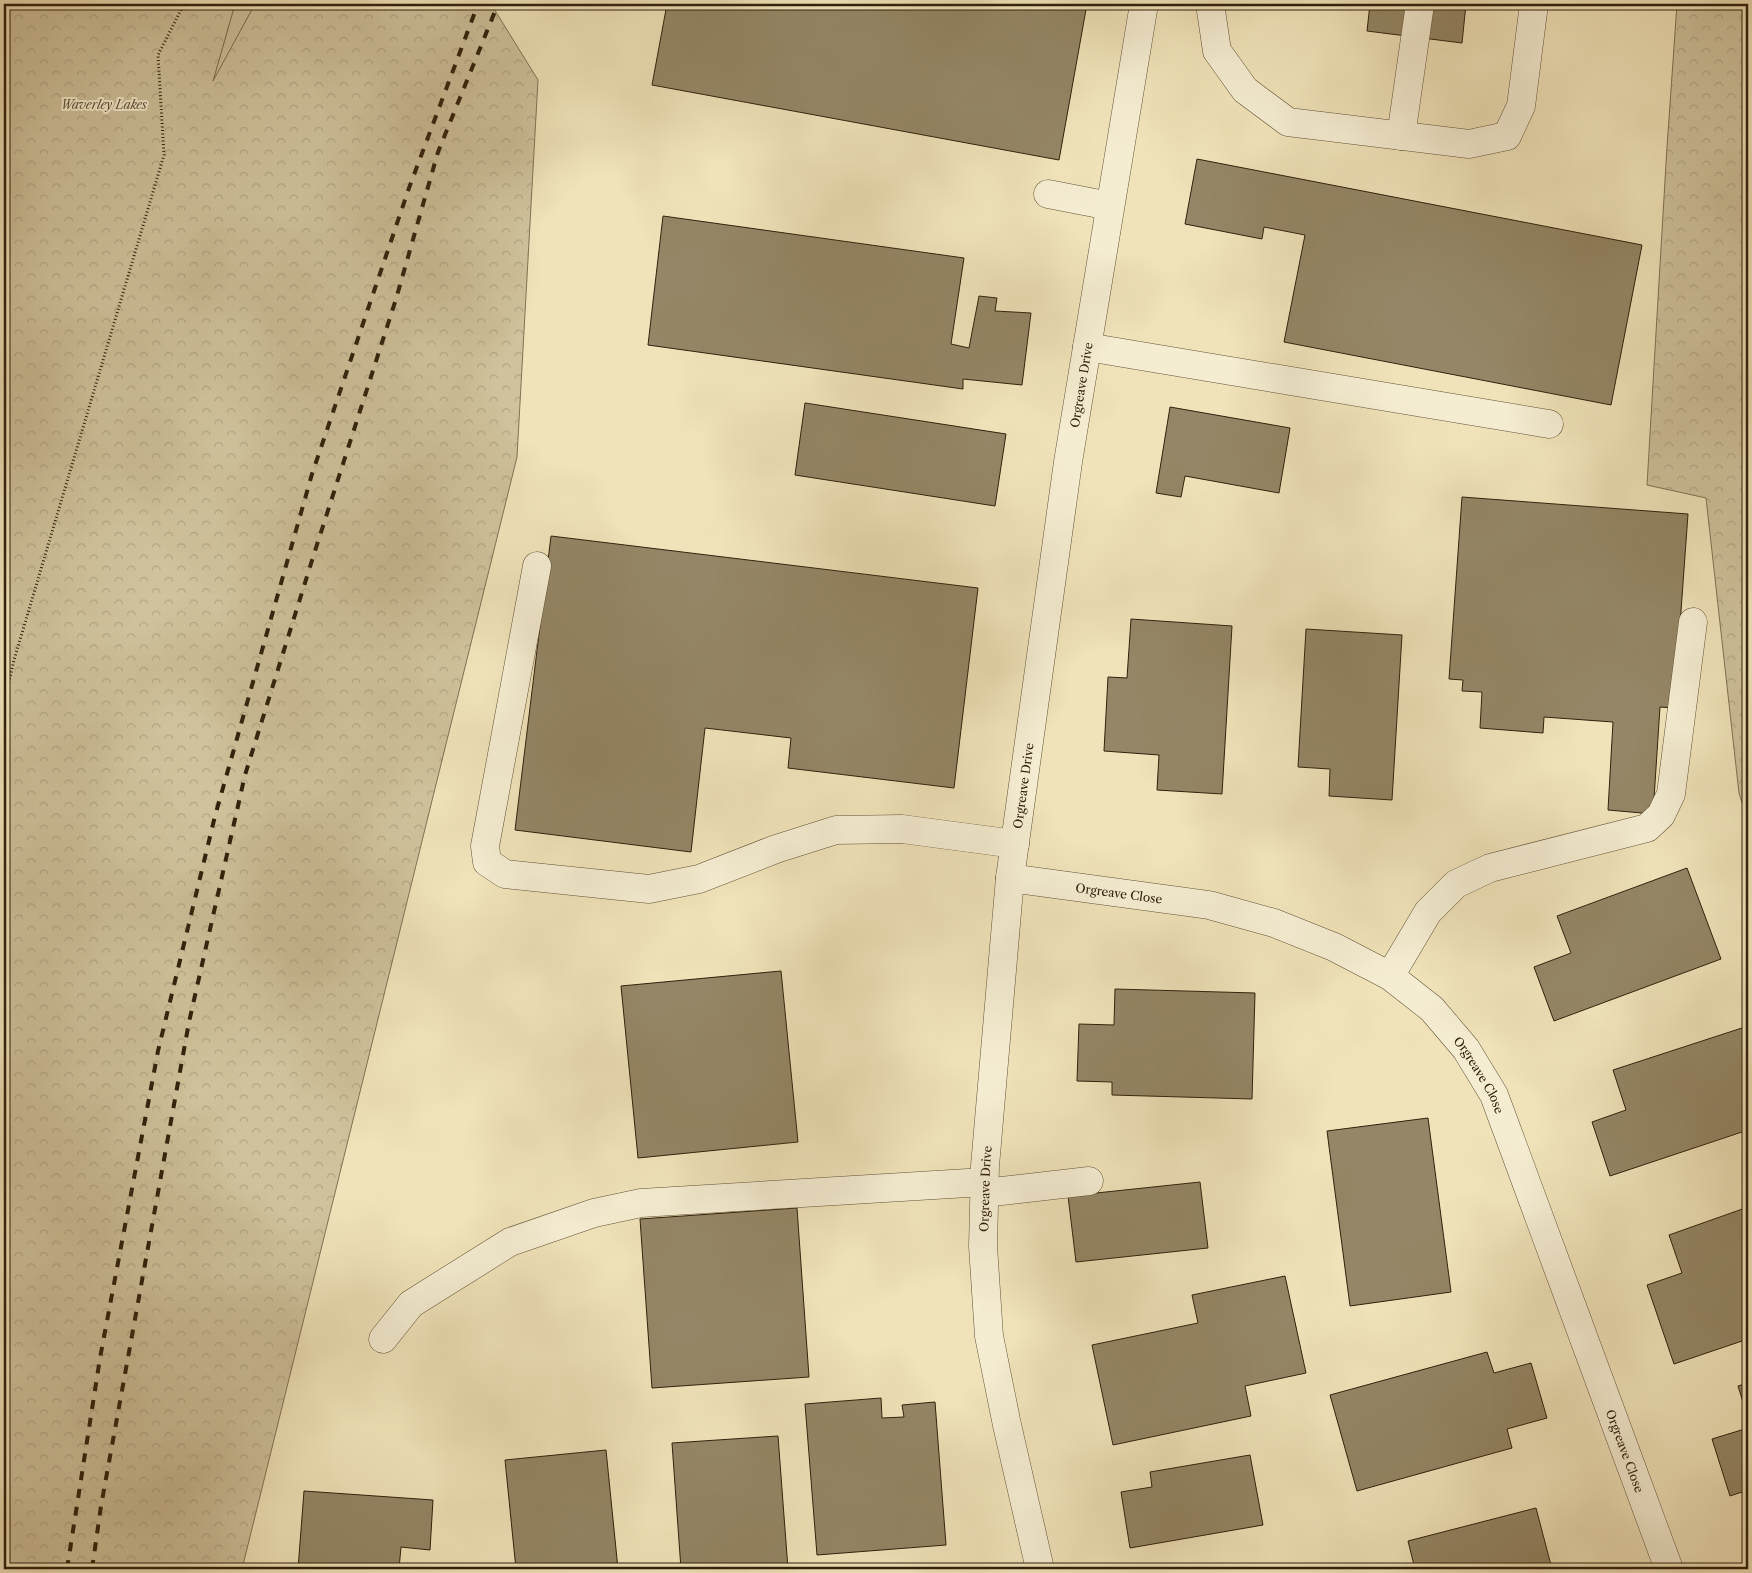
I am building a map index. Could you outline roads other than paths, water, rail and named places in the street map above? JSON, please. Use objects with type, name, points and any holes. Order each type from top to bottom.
[{"type":"street","name":"Orgreave Drive","points":[[1040,1569],[989,1336],[983,1246],[984,1187],[1014,844],[1068,462],[1144,4]]},
{"type":"street","points":[[1210,4],[1217,51],[1245,90],[1288,122],[1469,144],[1508,136],[1521,106],[1534,4]]},
{"type":"street","points":[[1401,136],[1420,4]]},
{"type":"street","points":[[1048,194],[1110,206]]},
{"type":"street","points":[[1087,347],[1550,424]]},
{"type":"street","points":[[537,566],[484,846],[487,862],[505,874],[649,889],[700,879],[776,849],[836,830],[902,829],[1014,844]]},
{"type":"street","points":[[1390,976],[1428,912],[1456,884],[1490,868],[1647,828],[1661,815],[1671,794],[1693,622]]},
{"type":"street","name":"Orgreave Close","points":[[1010,878],[1209,905],[1274,922],[1334,947],[1390,976],[1432,1009],[1466,1049],[1494,1095],[1669,1569]]},
{"type":"street","points":[[383,1339],[411,1304],[510,1242],[594,1213],[641,1203],[1089,1181]]},
{"type":"railway","points":[[67,1569],[100,1358],[158,1051],[215,816],[312,474],[409,188],[478,4]]},
{"type":"railway","points":[[92,1569],[101,1506],[189,1022],[245,775],[396,299],[438,152],[498,4]]},
{"type":"park label","name":"Waverley Lakes","points":[[104,104]]}]
